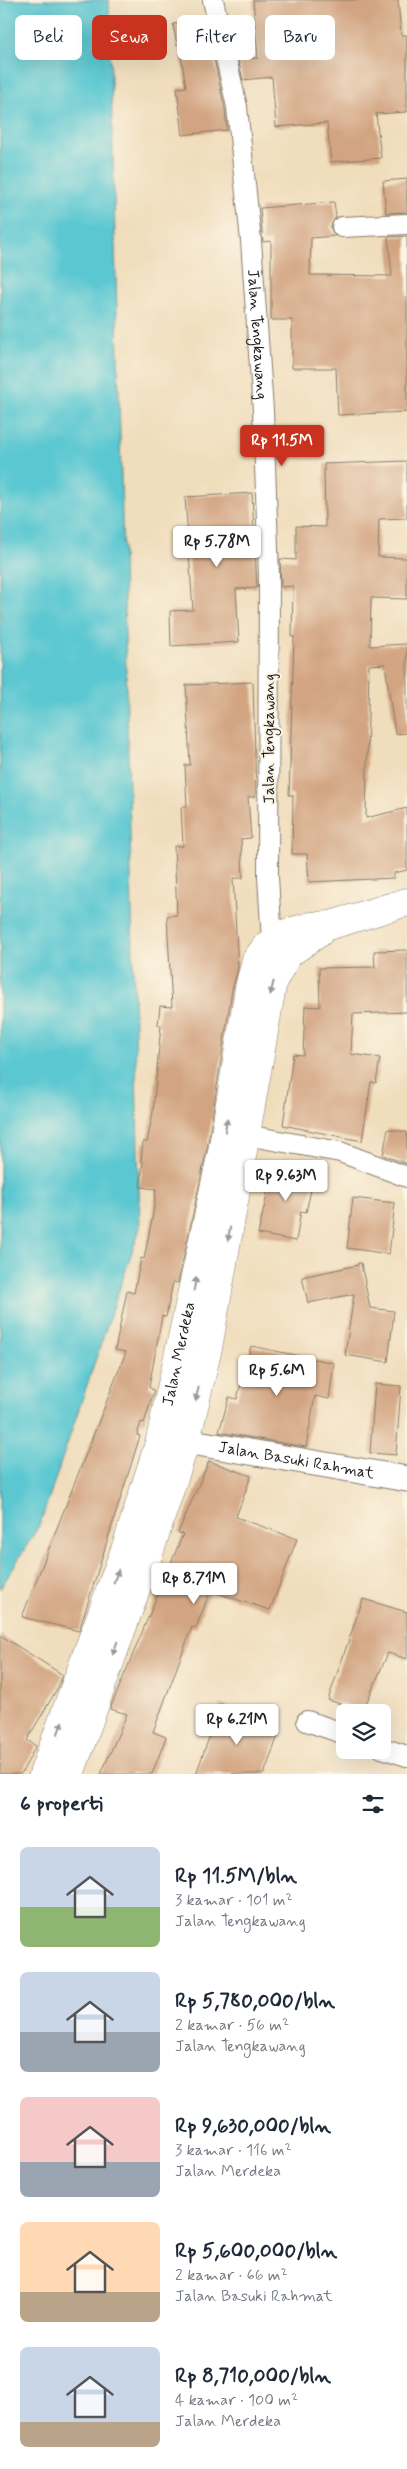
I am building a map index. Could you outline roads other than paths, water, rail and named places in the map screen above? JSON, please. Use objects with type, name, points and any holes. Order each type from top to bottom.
[{"type":"main road","points":[[285,940],[407,902]]},
{"type":"main road","name":"Jalan Merdeka","points":[[43,1774],[83,1701],[186,1441],[208,1348],[273,981],[281,964],[285,940]]},
{"type":"main road","name":"Jalan Merdeka","points":[[70,1774],[83,1701],[127,1544],[160,1440],[222,1152],[252,972],[260,952],[285,940]]},
{"type":"street","name":"Jalan Tengkawang","points":[[213,0],[237,107],[251,241],[263,410],[269,576],[268,877],[285,940]]},
{"type":"street","points":[[342,227],[407,224]]},
{"type":"street","points":[[246,1134],[340,1152],[407,1177]]},
{"type":"street","name":"Jalan Basuki Rahmat","points":[[186,1441],[407,1479]]},
{"type":"street","points":[[307,1721],[336,1731]]},
{"type":"street","points":[[391,1751],[407,1756]]},
{"type":"water","points":[[0,0],[109,0],[109,15],[92,15],[92,60],[111,60],[140,1228],[40,1524],[0,1589]]}]
